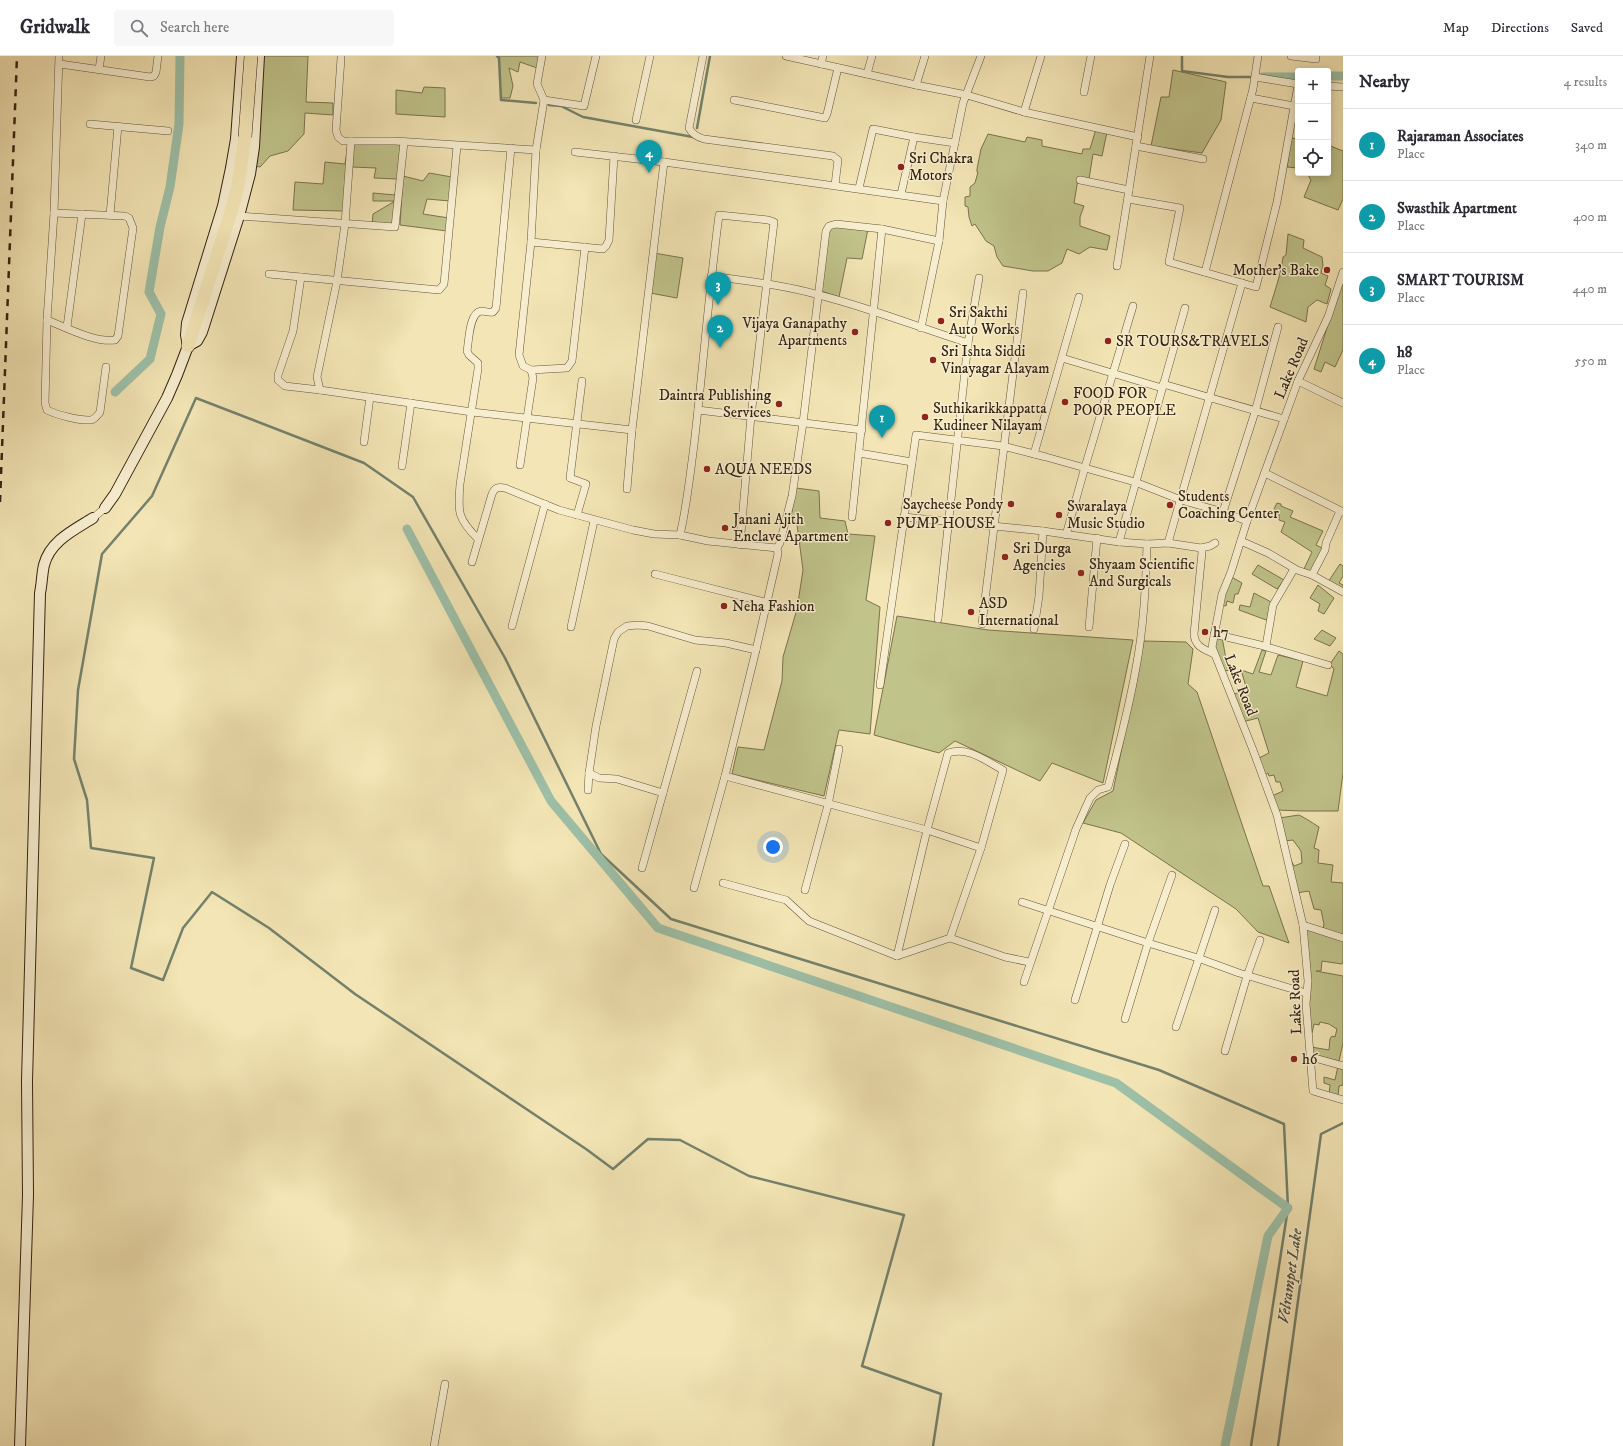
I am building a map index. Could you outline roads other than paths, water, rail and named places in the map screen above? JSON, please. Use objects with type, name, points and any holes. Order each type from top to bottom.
[{"type":"highway","points":[[188,346],[238,186],[246,137],[251,56]]},
{"type":"street","points":[[59,56],[60,64],[54,213],[47,320],[45,403],[47,410],[54,413],[91,420],[97,417],[100,412],[106,367]]},
{"type":"street","points":[[99,69],[101,56]]},
{"type":"street","points":[[60,64],[154,76],[158,56]]},
{"type":"street","points":[[20,1446],[28,1195],[27,1081],[40,593],[44,565],[50,550],[57,542],[93,518],[105,508],[116,494],[167,398],[188,346],[186,335],[187,322],[223,206],[232,168],[236,139],[242,56]]},
{"type":"street","points":[[188,346],[197,342],[202,332],[239,216],[250,174],[254,147],[259,56]]},
{"type":"street","points":[[542,56],[537,84],[544,100],[536,150],[531,242],[519,355],[523,366],[531,370],[567,368],[572,361],[585,247]]},
{"type":"street","points":[[544,100],[584,106],[596,56]]},
{"type":"street","points":[[636,120],[650,56]]},
{"type":"street","points":[[703,56],[689,128],[691,132],[704,139],[833,156],[838,160],[835,185]]},
{"type":"street","points":[[786,56],[916,86],[967,95],[1024,112],[1138,138]]},
{"type":"street","points":[[821,64],[823,56]]},
{"type":"street","points":[[867,74],[872,56]]},
{"type":"street","points":[[916,86],[925,56]]},
{"type":"street","points":[[921,328],[940,241],[942,201],[963,103],[982,56]]},
{"type":"street","points":[[1024,112],[1041,56]]},
{"type":"street","points":[[1084,92],[1091,56]]},
{"type":"street","points":[[1117,266],[1150,56]]},
{"type":"street","points":[[1205,272],[1251,98],[1258,56]]},
{"type":"street","points":[[1290,56],[1316,59],[1316,56]]},
{"type":"street","points":[[341,58],[336,130],[338,137],[343,141],[404,142],[536,150]]},
{"type":"street","points":[[734,100],[825,118],[838,68]]},
{"type":"street","points":[[1255,77],[1295,84]]},
{"type":"street","points":[[1331,86],[1343,87]]},
{"type":"street","points":[[1251,98],[1294,106]]},
{"type":"street","points":[[239,99],[257,100]]},
{"type":"street","points":[[1128,199],[1180,208],[1169,262],[1256,287],[1277,202],[1295,101]]},
{"type":"street","points":[[90,124],[168,131]]},
{"type":"street","points":[[110,215],[118,126]]},
{"type":"street","points":[[859,188],[873,129],[955,143]]},
{"type":"street","points":[[901,194],[914,137]]},
{"type":"street","points":[[320,390],[317,377],[338,281],[345,224],[351,141]]},
{"type":"street","points":[[239,216],[395,227],[404,142]]},
{"type":"street","points":[[269,274],[436,290],[442,287],[450,231],[457,146]]},
{"type":"street","points":[[1136,146],[1203,159]]},
{"type":"street","points":[[478,539],[465,526],[461,519],[458,502],[478,363],[469,355],[467,351],[472,319],[480,311],[493,312],[496,308],[511,148]]},
{"type":"street","points":[[575,152],[664,162],[859,188],[942,201]]},
{"type":"street","points":[[531,242],[602,249],[606,246],[609,240],[614,156]]},
{"type":"street","points":[[627,489],[632,430],[664,162]]},
{"type":"street","points":[[1080,180],[1129,190]]},
{"type":"street","points":[[47,320],[92,337],[108,341],[115,340],[118,336],[133,228],[129,218],[110,215],[54,213]]},
{"type":"street","points":[[66,327],[82,214]]},
{"type":"street","points":[[680,535],[684,517],[698,410],[711,276],[719,215],[761,219],[774,222],[751,416],[740,545]]},
{"type":"street","points":[[694,888],[725,776],[768,603],[778,554],[777,548],[780,543],[792,496],[803,423],[826,231],[829,226],[836,224],[882,229],[940,241]]},
{"type":"street","points":[[852,517],[882,229]]},
{"type":"street","name":"Lake Road","points":[[1343,272],[1328,317],[1298,381],[1222,594],[1212,647],[1277,815],[1303,925],[1308,981],[1306,993],[1313,1091],[1343,1100]]},
{"type":"street","points":[[711,276],[766,283],[818,295],[873,310],[921,328],[968,343]]},
{"type":"street","points":[[301,277],[292,330],[278,375],[278,380],[285,386],[472,412],[632,430]]},
{"type":"street","points":[[938,619],[968,343],[979,278]]},
{"type":"street","points":[[1168,543],[1242,283]]},
{"type":"street","points":[[982,624],[1023,293]]},
{"type":"street","points":[[1034,454],[1079,297]]},
{"type":"street","points":[[1066,535],[1133,306]]},
{"type":"street","points":[[1119,542],[1185,308]]},
{"type":"street","points":[[1223,512],[1255,412],[1278,327]]},
{"type":"street","points":[[1062,358],[1113,373],[1209,397],[1255,412],[1284,419]]},
{"type":"street","points":[[520,465],[526,418],[534,378],[531,370]]},
{"type":"street","points":[[577,515],[586,484],[570,478],[582,381]]},
{"type":"street","points":[[1298,381],[1343,403]]},
{"type":"street","points":[[364,442],[370,397]]},
{"type":"street","points":[[402,466],[411,403]]},
{"type":"street","points":[[698,410],[862,430]]},
{"type":"street","points":[[880,685],[916,435],[1004,446],[1085,467],[1135,482],[1181,500],[1248,521]]},
{"type":"street","points":[[859,453],[912,462]]},
{"type":"street","points":[[1265,473],[1341,512],[1326,543],[1325,550],[1312,575]]},
{"type":"street","points":[[472,562],[494,489],[498,487],[505,488],[559,510],[594,521],[654,534],[680,535],[708,541],[777,548]]},
{"type":"street","points":[[512,626],[545,504]]},
{"type":"street","points":[[904,516],[1097,538],[1119,542],[1148,544],[1168,543],[1201,548],[1210,546],[1214,543]]},
{"type":"street","points":[[571,627],[594,521]]},
{"type":"street","points":[[1034,629],[1039,596],[1043,532]]},
{"type":"street","points":[[1089,627],[1097,538]]},
{"type":"street","points":[[1241,541],[1268,553],[1294,569],[1312,575],[1343,592]]},
{"type":"street","points":[[1024,982],[1076,829],[1090,798],[1098,790],[1108,787],[1127,713],[1138,661],[1148,544]]},
{"type":"street","points":[[1201,548],[1202,552],[1194,641],[1198,645],[1215,654]]},
{"type":"street","points":[[1266,646],[1273,605],[1294,569]]},
{"type":"street","points":[[655,574],[768,603]]},
{"type":"street","points":[[588,790],[588,773],[606,675],[614,639],[618,632],[627,626],[648,626],[694,640],[726,643],[756,650]]},
{"type":"street","points":[[1214,634],[1266,646],[1328,665]]},
{"type":"street","points":[[642,868],[697,672]]},
{"type":"street","points":[[805,890],[828,805],[839,749]]},
{"type":"street","points":[[898,956],[927,830],[948,753],[956,750],[970,752],[1003,770],[1000,785],[950,938]]},
{"type":"street","points":[[588,773],[599,778],[617,779],[663,793]]},
{"type":"street","points":[[725,776],[828,805],[927,830],[980,848]]},
{"type":"street","points":[[1075,1000],[1110,885],[1125,844]]},
{"type":"street","points":[[1125,1019],[1148,943],[1172,875]]},
{"type":"street","points":[[723,883],[786,900],[809,921],[898,956],[950,938],[1005,957],[1030,962]]},
{"type":"street","points":[[1022,902],[1198,958],[1247,976],[1306,993]]},
{"type":"street","points":[[1176,1027],[1215,910]]},
{"type":"street","points":[[1303,925],[1343,938]]},
{"type":"street","points":[[1225,1051],[1247,976],[1260,940]]},
{"type":"street","points":[[1311,1057],[1343,1066]]},
{"type":"street","points":[[434,1446],[445,1384]]},
{"type":"waterway","points":[[115,392],[150,359],[161,314],[149,292],[160,227],[170,187],[179,124],[180,56]]},
{"type":"waterway","points":[[497,56],[499,58],[501,100],[536,103]]},
{"type":"waterway","points":[[697,128],[710,56]]},
{"type":"waterway","points":[[1182,56],[1182,71],[1228,77],[1250,77]]},
{"type":"waterway","points":[[1331,76],[1343,76]]},
{"type":"waterway","points":[[1263,77],[1295,77]]},
{"type":"waterway","points":[[549,105],[561,106],[583,117],[693,137]]},
{"type":"waterway","points":[[933,1446],[941,1394],[862,1366],[904,1215],[749,1176],[680,1140],[648,1139],[613,1169],[586,1149],[355,994],[269,928],[212,892],[183,928],[163,980],[131,968],[154,858],[91,848],[87,800],[74,759],[78,690],[102,554],[152,496],[196,398],[364,463],[413,497],[505,658],[601,854],[671,919],[1159,1070],[1284,1124],[1288,1208],[1251,1446]]},
{"type":"waterway","points":[[407,529],[551,801],[658,928],[1116,1083],[1288,1208],[1268,1236],[1225,1446]]},
{"type":"waterway","name":"Velrampet Lake","points":[[1278,1446],[1321,1134],[1343,1123]]},
{"type":"railway","points":[[0,502],[17,56]]},
{"type":"place","name":"Sri Chakra Motors","points":[[901,167]]},
{"type":"place","name":"h8","points":[[649,173]]},
{"type":"place","name":"Mother's Bake","points":[[1327,270]]},
{"type":"place","name":"SMART TOURISM","points":[[718,305]]},
{"type":"place","name":"Sri Sakthi Auto Works","points":[[941,321]]},
{"type":"place","name":"Vijaya Ganapathy Apartments","points":[[855,332]]},
{"type":"place","name":"SR TOURS&TRAVELS","points":[[1108,341]]},
{"type":"place","name":"Swasthik Apartment","points":[[720,348]]},
{"type":"place","name":"Sri Ishta Siddi Vinayagar Alayam","points":[[933,360]]},
{"type":"place","name":"FOOD FOR POOR PEOPLE","points":[[1065,402]]},
{"type":"place","name":"Daintra Publishing Services","points":[[779,404]]},
{"type":"place","name":"Suthikarikkappatta Kudineer Nilayam","points":[[925,417]]},
{"type":"place","name":"Rajaraman Associates","points":[[882,438]]},
{"type":"place","name":"AQUA NEEDS","points":[[707,469]]},
{"type":"place","name":"Saycheese Pondy","points":[[1011,504]]},
{"type":"place","name":"Students Coaching Center","points":[[1170,505]]},
{"type":"place","name":"Swaralaya Music Studio","points":[[1059,515]]},
{"type":"place","name":"PUMP HOUSE","points":[[888,523]]},
{"type":"place","name":"Janani Ajith Enclave Apartment","points":[[725,528]]},
{"type":"place","name":"Sri Durga Agencies","points":[[1005,557]]},
{"type":"place","name":"Shyaam Scientific And Surgicals","points":[[1081,573]]},
{"type":"place","name":"Neha Fashion","points":[[724,606]]},
{"type":"place","name":"ASD International","points":[[971,612]]},
{"type":"place","name":"h7","points":[[1205,632]]},
{"type":"place","name":"h6","points":[[1294,1059]]}]
